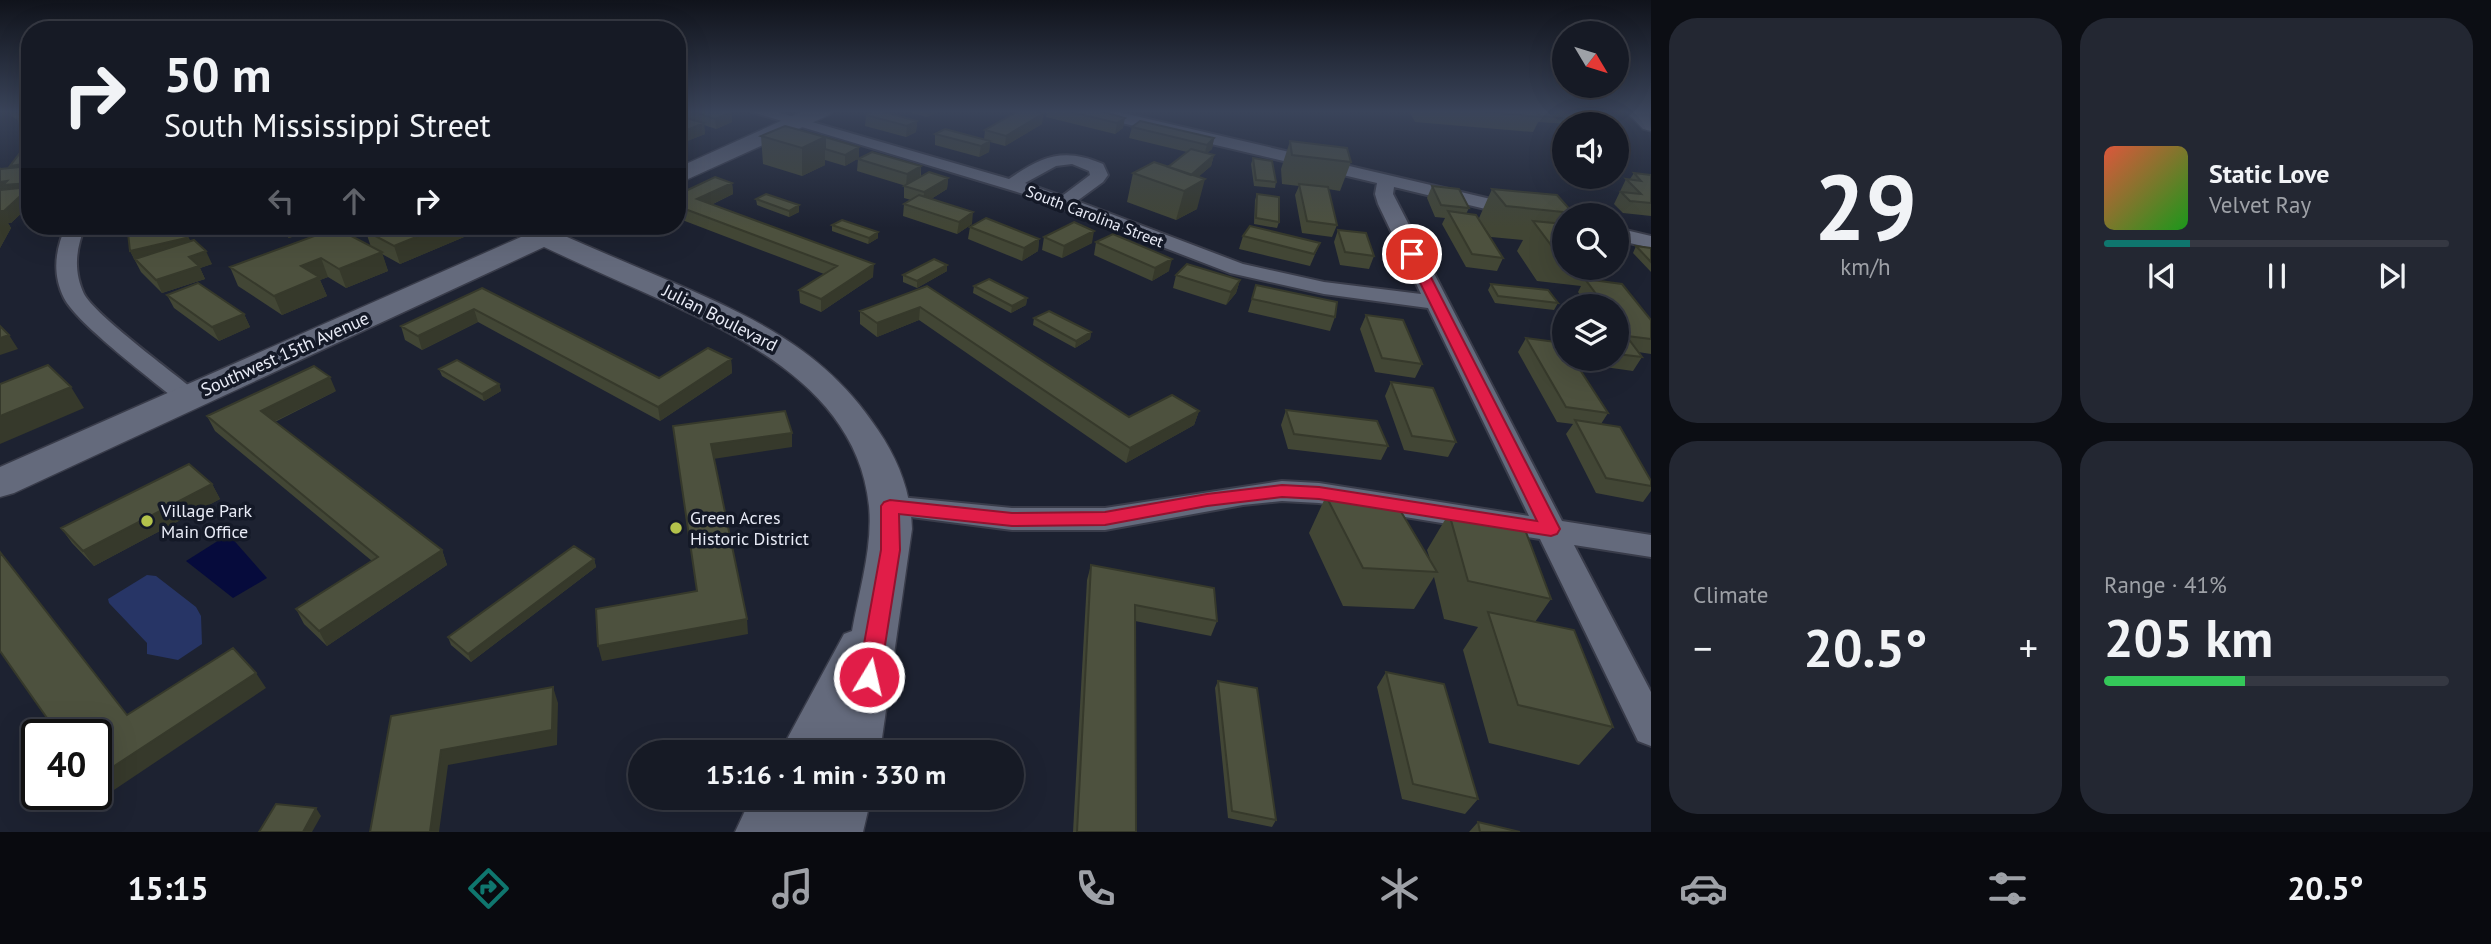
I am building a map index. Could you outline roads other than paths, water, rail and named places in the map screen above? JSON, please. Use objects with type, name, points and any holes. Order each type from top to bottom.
[{"type":"street","points":[[686,173],[737,150]]},
{"type":"street","name":"South Carolina Street","points":[[889,150],[1065,202],[1202,257],[1247,272],[1324,288],[1438,303]]},
{"type":"street","points":[[1258,150],[1552,219]]},
{"type":"street","points":[[1012,185],[1049,161],[1071,160],[1097,168],[1097,178],[1065,202]]},
{"type":"street","points":[[1387,180],[1384,194],[1387,204],[1651,729]]},
{"type":"street","points":[[72,235],[67,247],[66,271],[75,298],[94,318],[189,398]]},
{"type":"street","name":"Southwest 15th Avenue","points":[[0,483],[189,398],[531,235]]},
{"type":"street","name":"Julian Boulevard","points":[[556,235],[722,315],[777,345],[818,376],[869,444],[882,472],[890,506],[890,550],[856,740]]},
{"type":"street","points":[[1629,237],[1651,242]]},
{"type":"street","points":[[890,506],[1012,519],[1105,519],[1207,500],[1282,491],[1319,493],[1651,546]]},
{"type":"street","name":"Julian Boulevard","points":[[814,740],[869,632],[883,588]]},
{"type":"street","points":[[764,832],[776,810]]},
{"type":"street","points":[[797,832],[802,810]]},
{"type":"street","points":[[834,832],[840,810]]},
{"type":"place","name":"Village Park Main Office","points":[[147,521]]},
{"type":"place","name":"Green Acres Historic District","points":[[676,528]]}]
